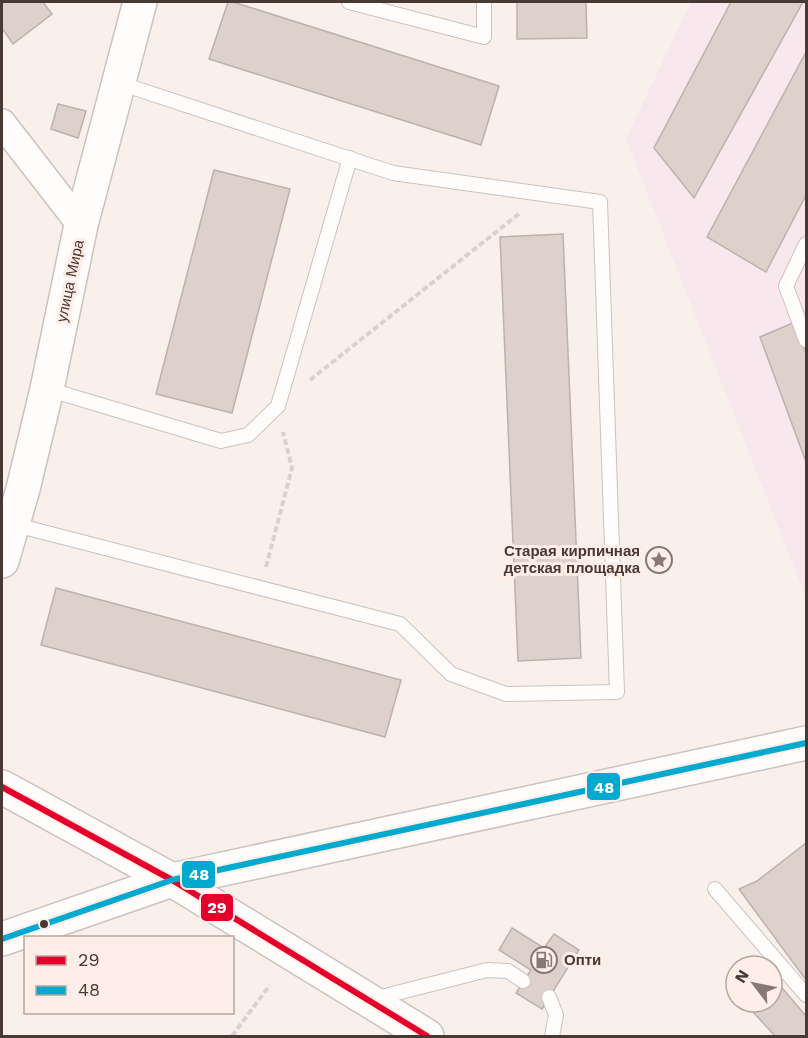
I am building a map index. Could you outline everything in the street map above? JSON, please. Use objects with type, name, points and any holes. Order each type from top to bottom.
[{"type":"street","name":"улица Мира","points":[[2,561],[47,389],[81,225],[141,2]]},
{"type":"street","points":[[2,123],[81,225]]},
{"type":"street","points":[[2,939],[172,880],[807,743]]},
{"type":"street","points":[[2,788],[172,880],[425,1036]]},
{"type":"lane","points":[[349,2],[484,37],[484,2]]},
{"type":"lane","points":[[12,524],[400,624],[451,674],[506,694],[617,692],[600,202],[393,172],[119,83]]},
{"type":"lane","points":[[47,389],[221,441],[248,435],[278,406],[350,159]]},
{"type":"lane","points":[[807,244],[786,286],[807,340]]},
{"type":"lane","points":[[715,889],[807,995]]},
{"type":"lane","points":[[368,1000],[488,970],[508,971],[524,981]]},
{"type":"lane","points":[[549,998],[556,1015],[552,1036]]},
{"type":"path","points":[[260,588],[292,468],[278,406],[544,194]]},
{"type":"path","points":[[232,1036],[270,985]]},
{"type":"shaded area","points":[[691,2],[806,2],[806,598],[626,139]]},
{"type":"building","points":[[2,2],[43,2],[52,14],[13,44],[2,28]]},
{"type":"building","points":[[228,2],[499,86],[481,145],[209,59]]},
{"type":"building","points":[[517,2],[586,2],[587,38],[517,39]]},
{"type":"building","points":[[731,2],[803,2],[694,198],[654,148]]},
{"type":"building","points":[[806,52],[806,195],[766,272],[707,237]]},
{"type":"building","points":[[58,104],[86,111],[78,138],[51,129]]},
{"type":"building","points":[[214,170],[290,189],[232,413],[156,394]]},
{"type":"building","points":[[563,234],[581,658],[518,661],[500,237]]},
{"type":"building","points":[[795,322],[806,353],[806,462],[760,337]]},
{"type":"building","points":[[56,588],[401,680],[385,737],[41,645]]},
{"type":"building","points":[[806,843],[806,980],[739,889],[757,881]]},
{"type":"building","name":"Опти","points":[[512,928],[544,948],[554,934],[579,950],[542,1009],[516,993],[531,970],[499,950]]},
{"type":"building","points":[[784,990],[806,1016],[806,1036],[775,1036],[755,1014],[784,1014]]},
{"type":"transit line","name":"48","points":[[2,939],[172,880],[806,743]]},
{"type":"transit line","name":"29","points":[[2,787],[172,880],[427,1036]]},
{"type":"place","name":"Старая кирпичная детская площадка","points":[[659,560]]},
{"type":"place","name":"Опти","points":[[544,960]]}]
